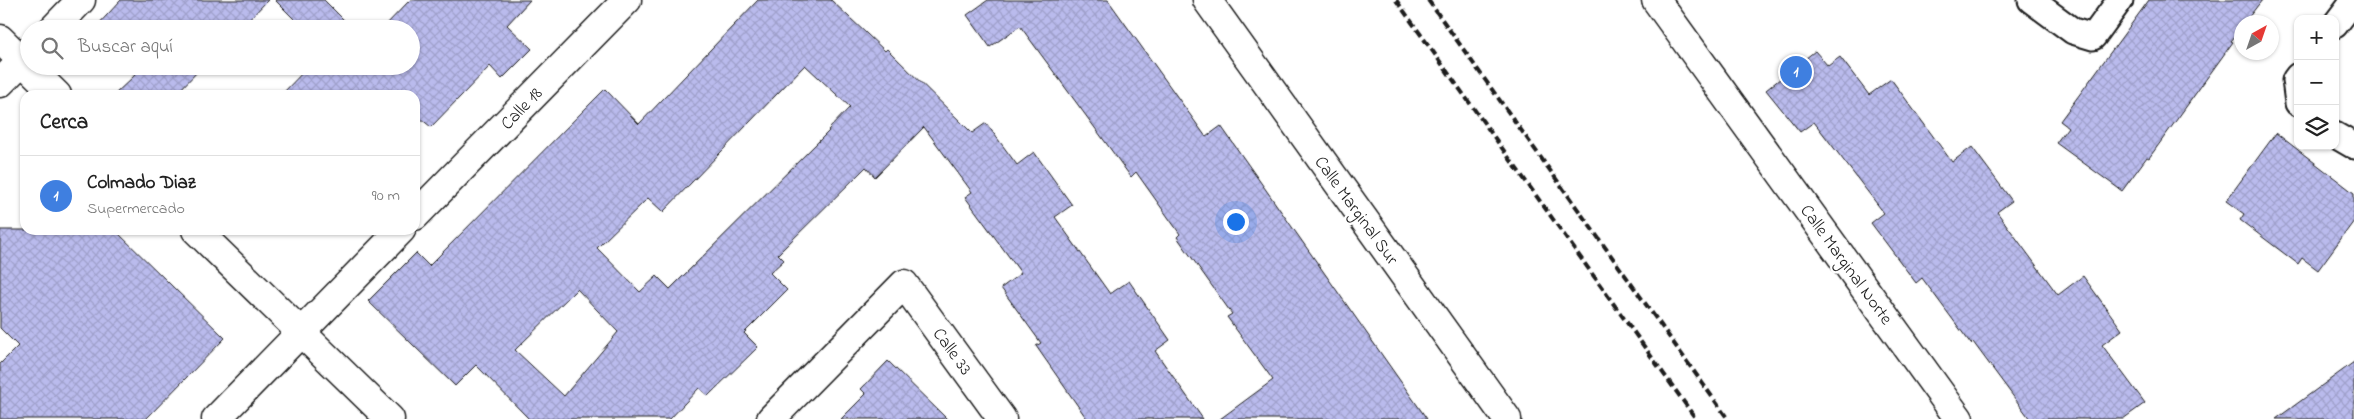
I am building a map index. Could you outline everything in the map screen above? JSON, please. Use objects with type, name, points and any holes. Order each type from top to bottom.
[{"type":"street","points":[[62,20],[81,0]]},
{"type":"street","name":"Calle 18","points":[[420,211],[627,0]]},
{"type":"street","name":"Calle Marginal Sur","points":[[1207,0],[1507,419]]},
{"type":"street","name":"Calle Marginal Norte","points":[[1656,0],[1959,419]]},
{"type":"street","points":[[0,39],[20,53]]},
{"type":"street","points":[[0,83],[20,62]]},
{"type":"street","points":[[41,75],[54,90]]},
{"type":"street","points":[[201,235],[390,419]]},
{"type":"street","points":[[216,419],[396,235]]},
{"type":"street","name":"Calle 33","points":[[770,419],[904,284],[1002,419]]},
{"type":"lane","points":[[2031,0],[2073,31],[2093,37],[2120,0]]},
{"type":"lane","points":[[2339,20],[2354,0]]},
{"type":"lane","points":[[2339,137],[2354,146]]},
{"type":"building","points":[[121,0],[268,0],[249,20],[102,20]]},
{"type":"building","points":[[275,0],[324,0],[344,20],[295,20]]},
{"type":"building","points":[[410,0],[530,0],[507,25],[532,49],[502,79],[490,66],[431,127],[420,118],[420,90],[286,90],[300,75],[420,75],[420,20],[391,20]]},
{"type":"building","points":[[758,0],[831,0],[885,51],[887,49],[972,133],[986,123],[1017,165],[1034,152],[1072,205],[1055,217],[1110,294],[1129,281],[1170,340],[1155,351],[1203,419],[1087,419],[1036,346],[1041,343],[1001,288],[1021,273],[965,197],[972,192],[924,127],[875,177],[866,167],[778,254],[784,260],[770,273],[787,290],[744,333],[758,347],[708,396],[699,388],[670,419],[529,419],[476,365],[455,386],[368,301],[416,253],[429,266],[605,89],[639,124]],"holes":[[[805,65],[850,107],[829,131],[670,289],[657,276],[640,292],[597,248],[648,198],[663,212]],[[577,289],[618,332],[564,396],[515,350]]]},
{"type":"building","points":[[988,0],[1108,0],[1206,137],[1221,126],[1427,419],[1220,419],[1273,380],[1227,317],[1232,314],[1177,237],[1180,234],[1136,172],[1131,177],[1020,26],[990,47],[967,15]]},
{"type":"building","points":[[2149,0],[2262,0],[2250,15],[2234,15],[2234,37],[2231,41],[2233,42],[2149,158],[2147,157],[2122,191],[2056,143],[2068,127],[2060,121]]},
{"type":"building","points":[[1815,51],[1828,66],[1840,57],[1869,95],[1891,79],[1952,162],[1972,147],[2012,201],[1997,212],[2058,295],[2083,276],[2122,330],[2102,345],[2145,403],[2123,419],[2030,419],[1973,342],[1971,344],[1922,278],[1916,283],[1871,223],[1884,213],[1814,122],[1800,132],[1766,90]]},
{"type":"building","points":[[135,75],[194,75],[180,90],[119,90]]},
{"type":"building","points":[[2276,133],[2294,147],[2294,150],[2298,150],[2354,193],[2354,221],[2318,270],[2302,258],[2298,264],[2240,220],[2244,214],[2226,201]]},
{"type":"building","points":[[0,230],[20,230],[20,235],[120,235],[225,338],[146,419],[0,419],[0,364],[18,346],[0,328]]},
{"type":"building","points":[[888,361],[947,419],[841,419],[866,394],[861,389]]},
{"type":"building","points":[[2354,362],[2354,419],[2276,419]]},
{"type":"railway","points":[[1396,0],[1696,419]]},
{"type":"railway","points":[[1428,0],[1728,419]]},
{"type":"place","name":"Colmado Diaz","points":[[1796,72]]}]
